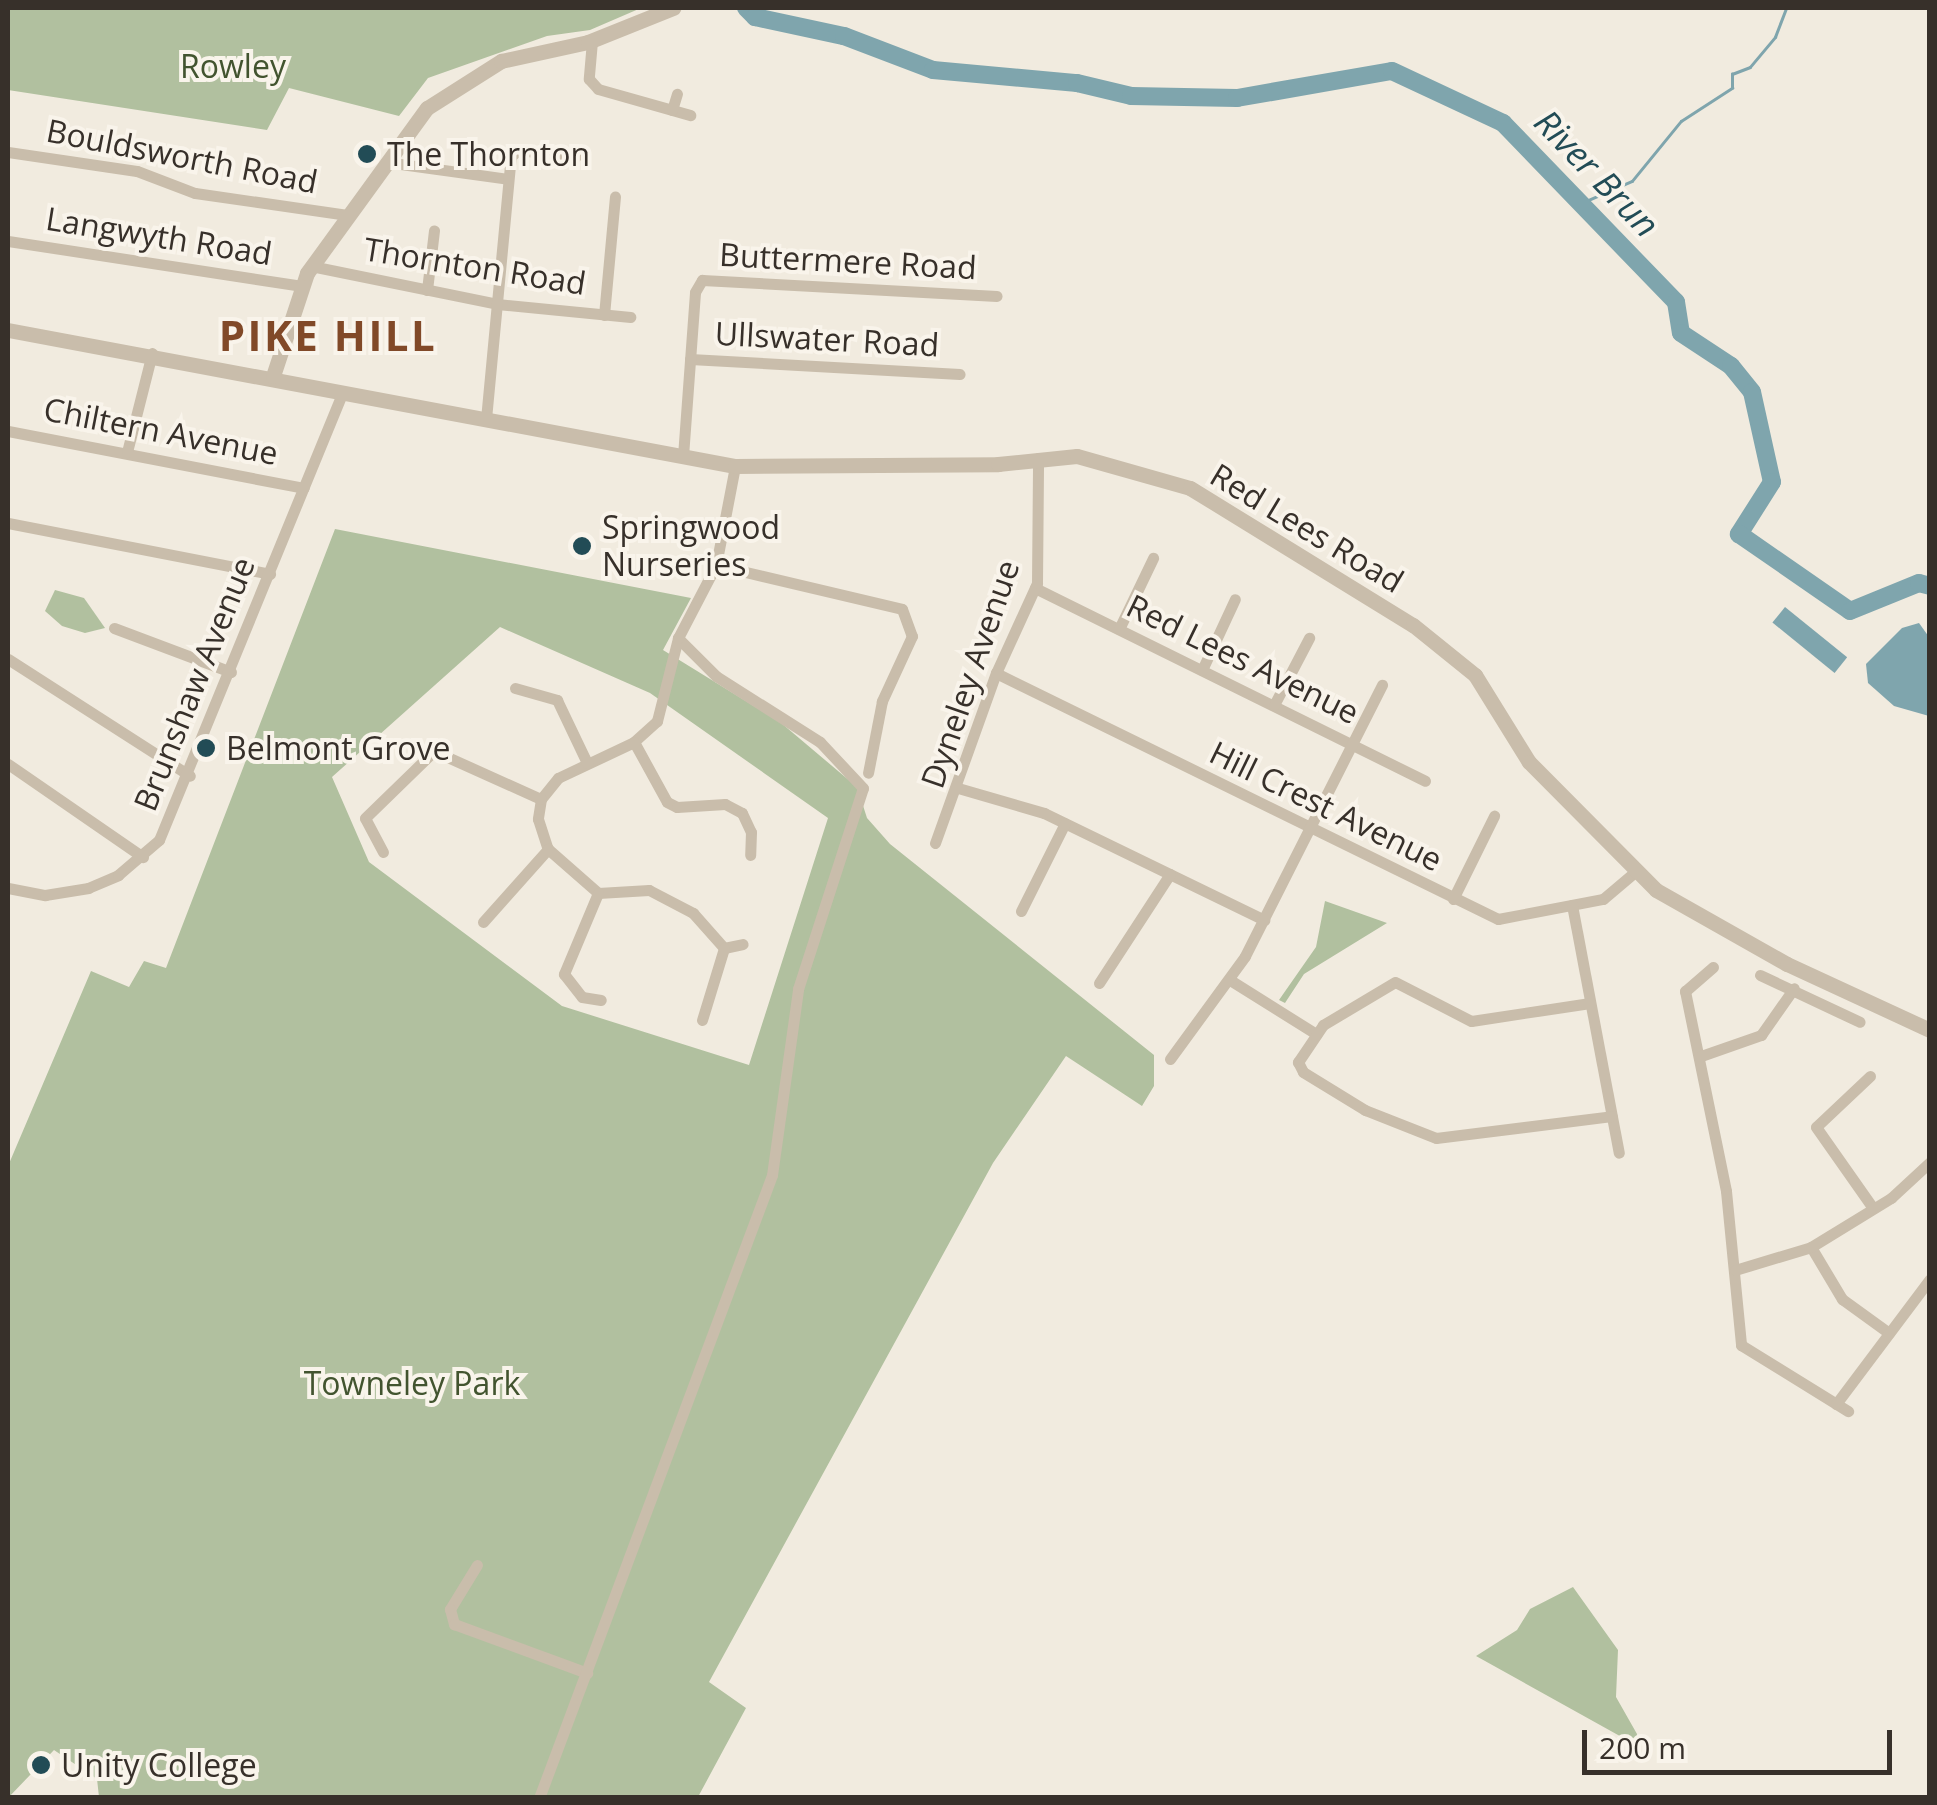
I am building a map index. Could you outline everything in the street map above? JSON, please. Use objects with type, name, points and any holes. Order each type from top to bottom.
[{"type":"street","points":[[274,376],[301,286],[312,266],[427,108],[471,74],[500,61],[592,41],[673,8]]},
{"type":"street","points":[[592,41],[592,84],[690,115]]},
{"type":"street","points":[[672,110],[676,94]]},
{"type":"street","points":[[486,420],[511,156],[519,150],[576,158]]},
{"type":"street","name":"Bouldsworth Road","points":[[8,152],[137,171],[196,193],[347,215]]},
{"type":"street","points":[[386,162],[508,179]]},
{"type":"street","points":[[604,315],[615,196]]},
{"type":"street","points":[[427,290],[434,230]]},
{"type":"street","name":"Langwyth Road","points":[[8,241],[301,286]]},
{"type":"street","name":"Thornton Road","points":[[312,266],[496,304],[630,318]]},
{"type":"street","name":"Buttermere Road","points":[[690,359],[698,285],[718,279],[997,296]]},
{"type":"street","name":"Red Lees Road","points":[[8,330],[152,353],[342,393],[735,466],[1077,456],[1190,488],[1414,625],[1475,675],[1530,762],[1656,890],[1787,964],[1930,1030]]},
{"type":"street","points":[[127,452],[152,353]]},
{"type":"street","points":[[683,456],[690,359]]},
{"type":"street","name":"Ullswater Road","points":[[690,359],[960,374]]},
{"type":"street","name":"Brunshaw Avenue","points":[[8,888],[46,894],[88,888],[143,857],[176,812],[342,393]]},
{"type":"street","name":"Chiltern Avenue","points":[[8,431],[304,488]]},
{"type":"street","name":"Dyneley Avenue","points":[[935,844],[996,673],[1035,588],[1042,516],[1038,458]]},
{"type":"street","points":[[724,948],[693,913],[649,890],[598,893],[548,849],[538,819],[541,798],[558,778],[634,742],[656,721],[678,638],[716,566],[735,466]]},
{"type":"street","points":[[8,522],[270,574]]},
{"type":"street","points":[[1119,629],[1153,558]]},
{"type":"street","points":[[716,566],[902,609],[912,636],[882,701],[868,773]]},
{"type":"street","name":"Red Lees Avenue","points":[[1035,588],[1426,781]]},
{"type":"street","points":[[1202,670],[1235,599]]},
{"type":"street","points":[[114,628],[231,672]]},
{"type":"street","points":[[539,1798],[772,1175],[798,988],[863,788],[820,742],[716,676],[678,638]]},
{"type":"street","points":[[1274,705],[1308,638]]},
{"type":"street","points":[[8,659],[190,776]]},
{"type":"street","name":"Hill Crest Avenue","points":[[996,673],[1498,919],[1602,899],[1636,871]]},
{"type":"street","points":[[1170,1059],[1230,980],[1382,685]]},
{"type":"street","points":[[515,688],[557,700],[588,764]]},
{"type":"street","points":[[634,742],[668,802],[725,804],[742,813],[751,832],[750,856]]},
{"type":"street","points":[[383,852],[365,818],[434,750],[541,798]]},
{"type":"street","points":[[8,764],[143,857]]},
{"type":"street","points":[[958,788],[1065,823],[1264,920]]},
{"type":"street","points":[[1453,899],[1494,816]]},
{"type":"street","points":[[1020,911],[1065,823]]},
{"type":"street","points":[[483,922],[548,849]]},
{"type":"street","points":[[1098,983],[1170,874]]},
{"type":"street","points":[[598,893],[564,974],[582,997],[600,1000]]},
{"type":"street","points":[[1572,905],[1619,1153]]},
{"type":"street","points":[[724,948],[743,944]]},
{"type":"street","points":[[702,1020],[724,948]]},
{"type":"street","points":[[1713,967],[1685,991],[1701,1056],[1735,1270],[1741,1345],[1842,1407],[1930,1279]]},
{"type":"street","points":[[1760,974],[1860,1022]]},
{"type":"street","points":[[1230,980],[1316,1034]]},
{"type":"street","points":[[1590,1003],[1471,1021],[1395,982],[1316,1034],[1298,1062],[1302,1072],[1366,1110],[1436,1138],[1612,1116]]},
{"type":"street","points":[[1701,1056],[1761,1034],[1793,989]]},
{"type":"street","points":[[1870,1076],[1816,1126],[1873,1208]]},
{"type":"street","points":[[1735,1270],[1811,1247],[1928,1167]]},
{"type":"street","points":[[1811,1247],[1842,1299],[1889,1334]]},
{"type":"street","points":[[477,1566],[450,1609],[454,1624],[587,1673]]},
{"type":"green space","name":"Rowley","points":[[8,8],[641,8],[590,30],[547,36],[428,78],[399,116],[289,88],[267,130],[8,90]]},
{"type":"green space","name":"Towneley Park","points":[[335,529],[691,598],[663,650],[780,722],[857,787],[867,818],[890,844],[1154,1055],[1154,1086],[1142,1106],[1066,1056],[993,1163],[709,1682],[746,1708],[698,1797],[99,1797],[97,1779],[54,1750],[8,1798],[8,1166],[91,971],[129,987],[144,961],[166,968]],"holes":[[[500,627],[650,693],[828,818],[749,1065],[562,1006],[369,862],[332,777]]]},
{"type":"green space","points":[[55,590],[84,598],[105,628],[85,633],[62,626],[45,611]]},
{"type":"green space","points":[[1325,901],[1387,923],[1304,974],[1285,1003],[1279,1000],[1316,947]]},
{"type":"green space","points":[[1573,1587],[1618,1650],[1616,1697],[1637,1734],[1636,1745],[1476,1656],[1517,1630],[1530,1609]]},
{"type":"water","points":[[1785,607],[1847,657],[1835,673],[1772,623]]},
{"type":"water","points":[[1919,623],[1929,637],[1929,716],[1894,706],[1868,683],[1866,664],[1902,628]]},
{"type":"waterway","name":"River Brun","points":[[746,8],[755,17],[844,36],[933,70],[1077,83],[1131,96],[1237,98],[1392,71],[1503,123],[1676,302],[1681,333],[1731,366],[1752,392],[1772,482],[1739,534],[1850,611],[1919,583],[1930,586]]},
{"type":"waterway","points":[[1584,202],[1632,181],[1681,121],[1732,88],[1732,74],[1750,67],[1775,37],[1786,8]]},
{"type":"place","name":"The Thornton","points":[[367,154]]},
{"type":"place","name":"Springwood Nurseries","points":[[582,546]]},
{"type":"place","name":"Belmont Grove","points":[[206,748]]},
{"type":"place","name":"Unity College","points":[[41,1765]]},
{"type":"district","name":"PIKE HILL","points":[[328,335]]}]
